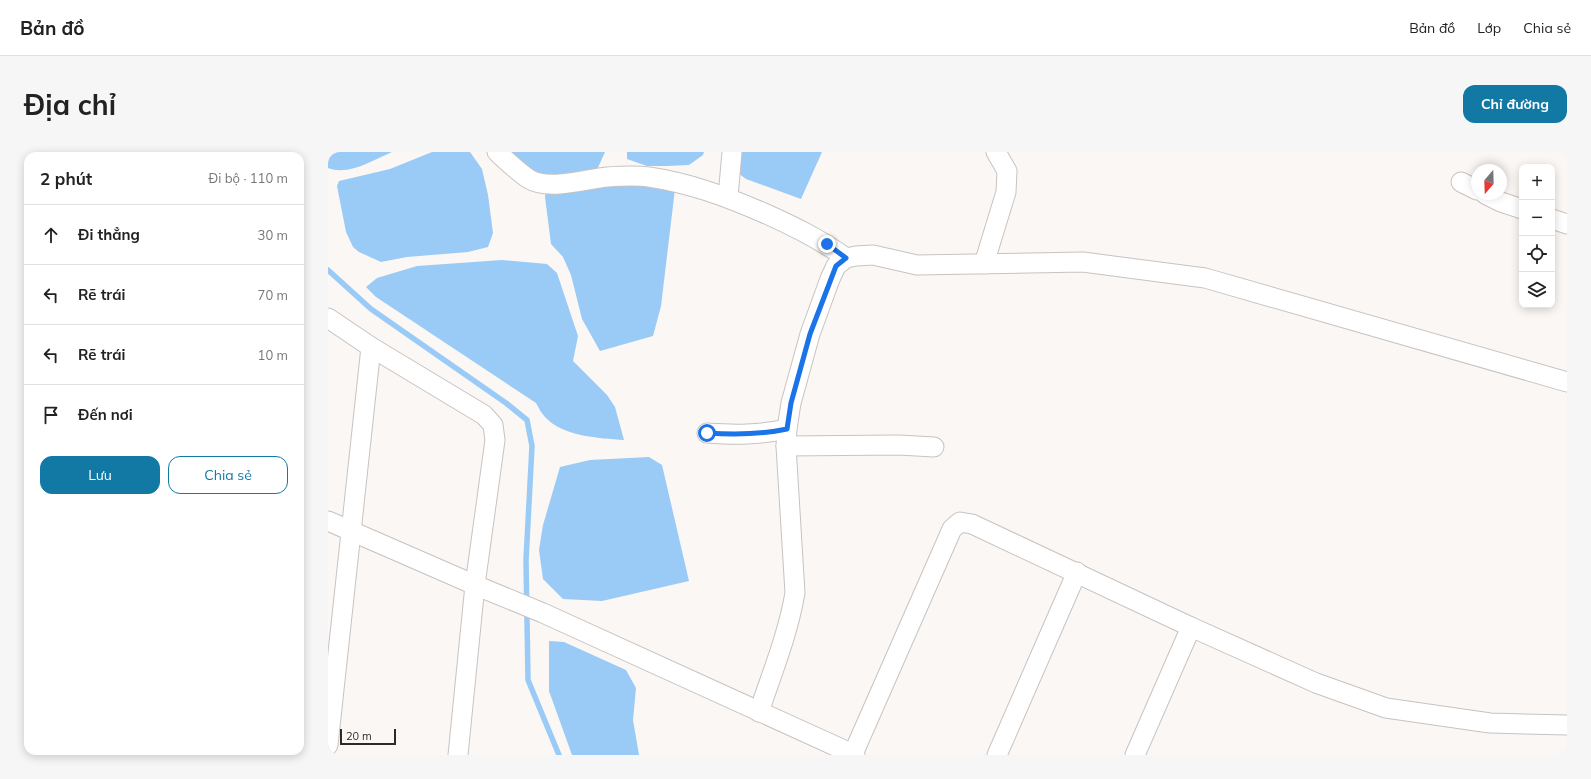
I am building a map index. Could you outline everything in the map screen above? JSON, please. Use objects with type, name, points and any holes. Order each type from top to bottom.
[{"type":"street","points":[[497,152],[530,180],[546,183],[566,184],[607,177],[647,177],[676,182],[728,197],[803,230],[827,244],[846,258]]},
{"type":"street","points":[[728,197],[732,152]]},
{"type":"street","points":[[984,264],[1006,192],[1007,171],[996,152]]},
{"type":"street","points":[[1497,200],[1519,208]]},
{"type":"street","points":[[1555,220],[1567,224]]},
{"type":"street","points":[[759,712],[785,635],[795,593],[786,438],[791,403],[810,334],[836,266],[846,258],[856,256],[873,256],[917,265],[1083,262],[1205,278],[1567,382]]},
{"type":"street","points":[[328,318],[372,347],[484,415],[493,425],[495,440],[475,585],[458,755]]},
{"type":"street","points":[[328,744],[350,531],[372,347]]},
{"type":"street","points":[[707,433],[744,435],[762,434],[786,438],[934,447]]},
{"type":"street","points":[[328,521],[510,600],[543,612],[854,755],[952,529],[960,522],[972,524],[1077,572],[1191,627],[1316,683],[1386,708],[1490,723],[1567,725]]},
{"type":"street","points":[[997,755],[1077,572]]},
{"type":"street","points":[[1135,755],[1191,627]]},
{"type":"water","points":[[328,152],[392,152],[352,169],[336,170],[328,168]]},
{"type":"water","points":[[432,152],[470,152],[482,169],[488,195],[493,233],[488,247],[468,252],[407,257],[381,262],[359,252],[353,247],[346,232],[337,186],[339,181],[390,169]]},
{"type":"water","points":[[507,152],[605,152],[596,172],[567,177],[532,174]]},
{"type":"water","points":[[627,152],[704,152],[703,155],[689,165],[647,166],[627,159]]},
{"type":"water","points":[[736,152],[822,152],[801,199],[746,179],[734,170]]},
{"type":"water","points":[[607,183],[645,183],[675,189],[661,306],[653,336],[600,351],[582,319],[571,275],[563,257],[551,244],[545,197],[546,190]]},
{"type":"water","points":[[502,260],[547,264],[557,273],[578,336],[573,361],[607,395],[615,407],[624,440],[571,433],[553,424],[541,412],[536,403],[376,297],[366,287],[377,278],[417,266]]},
{"type":"water","points":[[649,457],[662,465],[689,581],[602,601],[563,599],[543,579],[539,550],[543,525],[560,467],[590,460]]},
{"type":"water","points":[[549,641],[564,642],[626,670],[636,688],[633,720],[639,755],[572,755],[549,691]]},
{"type":"waterway","points":[[328,270],[371,309],[506,403],[527,420],[532,446],[526,560],[528,680],[559,755]]},
{"type":"route","points":[[707,433],[738,435],[762,434],[787,429],[791,403],[810,334],[836,266],[846,258],[827,244]]}]
